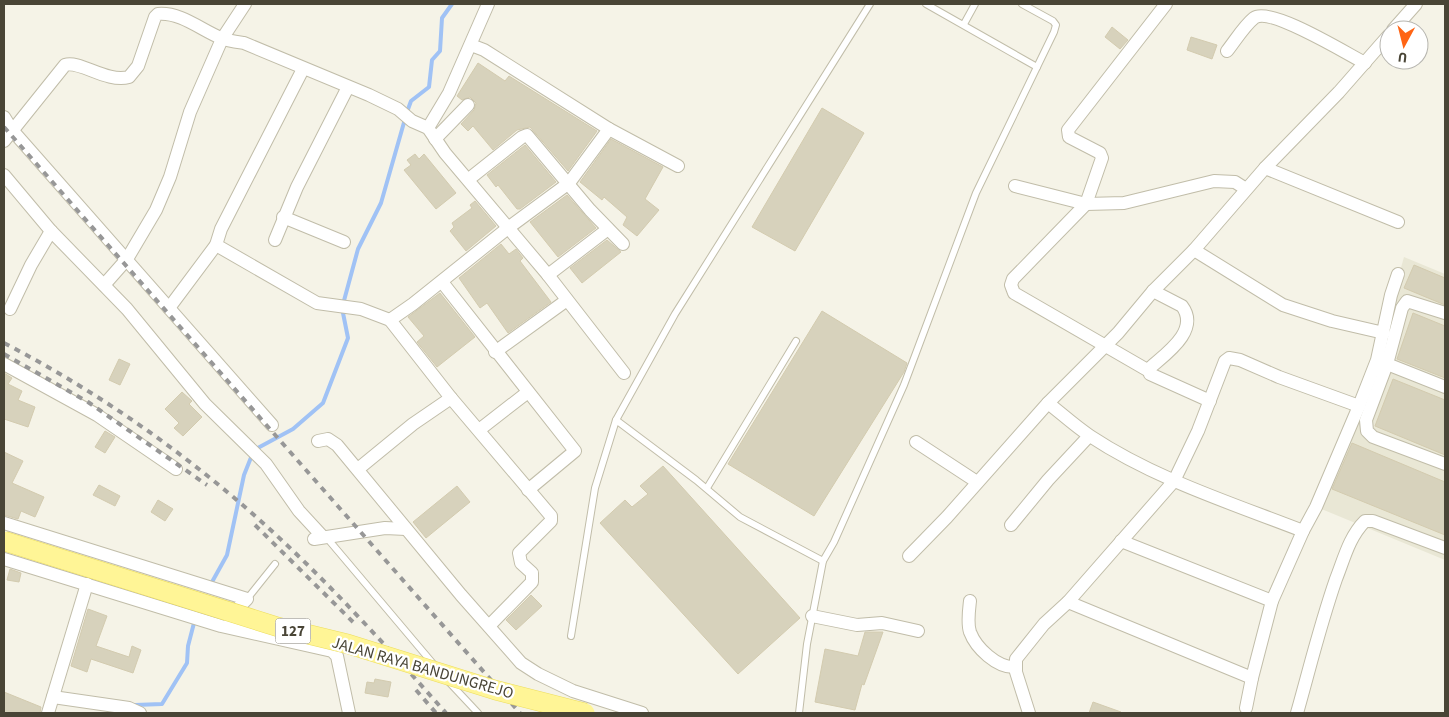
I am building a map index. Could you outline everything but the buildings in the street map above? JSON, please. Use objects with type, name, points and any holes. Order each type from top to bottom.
[{"type":"main road","name":"JALAN RAYA BANDUNGREJO","points":[[4,541],[278,627],[348,644],[495,690],[585,713]]},
{"type":"street","points":[[166,14],[175,4]]},
{"type":"street","points":[[104,285],[127,259],[161,199],[190,112],[222,38],[245,4]]},
{"type":"street","points":[[428,128],[450,92],[488,4]]},
{"type":"street","points":[[1166,4],[1068,130],[1069,137],[1100,153],[1102,158],[1086,204],[1013,279],[1011,287],[1014,293],[1149,371],[1154,377],[1210,401]]},
{"type":"street","points":[[1402,20],[1416,4]]},
{"type":"street","points":[[4,142],[65,65],[75,66],[113,79],[122,79],[133,75],[147,46],[155,18],[158,14],[166,14],[190,22],[222,38],[244,43],[398,109],[412,121],[428,128],[435,139],[548,275],[624,373]]},
{"type":"street","points":[[1227,51],[1254,18],[1266,15],[1285,22],[1366,63]]},
{"type":"street","points":[[471,45],[484,50],[609,129],[678,166]]},
{"type":"street","points":[[909,556],[1048,403],[1105,346],[1153,291],[1194,250],[1264,168],[1379,47]]},
{"type":"street","points":[[169,308],[216,245],[221,229],[303,69]]},
{"type":"street","points":[[275,240],[283,217],[348,87]]},
{"type":"street","points":[[435,139],[468,104]]},
{"type":"street","points":[[4,117],[12,130],[272,425]]},
{"type":"street","points":[[390,320],[569,183],[609,129]]},
{"type":"street","points":[[469,179],[527,135],[590,210],[623,244]]},
{"type":"street","points":[[1264,168],[1398,222]]},
{"type":"street","points":[[4,175],[51,231],[127,309],[205,404],[266,464],[299,511],[321,538],[385,528],[406,529]]},
{"type":"street","points":[[1014,186],[1086,204],[1124,203],[1214,181],[1235,182],[1246,189]]},
{"type":"street","points":[[283,217],[344,242]]},
{"type":"street","points":[[548,275],[608,229]]},
{"type":"street","points":[[10,309],[31,265],[51,231]]},
{"type":"street","points":[[216,245],[317,303],[361,309],[390,320],[451,398],[551,519],[518,553],[521,563],[532,572],[532,582],[489,626]]},
{"type":"street","points":[[1194,250],[1283,305],[1332,321],[1384,333]]},
{"type":"street","points":[[1246,708],[1272,601],[1303,531],[1313,514],[1377,360],[1391,295],[1398,274]]},
{"type":"street","points":[[442,282],[495,352],[575,451],[528,490]]},
{"type":"street","points":[[1149,371],[1183,335],[1188,319],[1182,306],[1153,291]]},
{"type":"street","points":[[495,352],[567,300]]},
{"type":"street","points":[[1445,313],[1407,301],[1402,308],[1387,364],[1366,420],[1367,431],[1373,437],[1445,464]]},
{"type":"street","points":[[1029,713],[1015,667],[1016,659],[1044,624],[1068,602],[1174,481],[1210,401],[1225,361],[1229,358],[1235,358],[1279,377],[1358,406]]},
{"type":"street","points":[[4,364],[97,415],[176,469]]},
{"type":"street","points":[[1387,364],[1445,387]]},
{"type":"street","points":[[479,430],[528,392]]},
{"type":"street","points":[[358,469],[413,424],[451,398]]},
{"type":"street","points":[[1048,403],[1090,436],[1135,462],[1174,481],[1303,531]]},
{"type":"street","points":[[1010,525],[1048,480],[1090,436]]},
{"type":"street","points":[[318,441],[326,439],[333,441],[521,663],[538,674],[573,691],[642,713]]},
{"type":"street","points":[[916,442],[977,482]]},
{"type":"street","points":[[1297,713],[1317,632],[1349,544],[1365,521],[1373,521],[1445,548]]},
{"type":"street","points":[[4,523],[247,599],[221,626]]},
{"type":"street","points":[[1121,541],[1272,601]]},
{"type":"street","points":[[4,559],[221,626],[332,651],[337,656],[349,713]]},
{"type":"street","points":[[48,713],[88,584]]},
{"type":"street","points":[[970,601],[968,622],[970,632],[975,640],[996,662],[1009,667],[1015,667]]},
{"type":"street","points":[[1068,602],[1252,678]]},
{"type":"street","points":[[812,616],[857,625],[882,623],[918,631]]},
{"type":"street","points":[[573,691],[591,713]]},
{"type":"street","points":[[53,697],[136,711]]},
{"type":"lane","points":[[571,636],[595,488],[616,420],[675,314],[870,4]]},
{"type":"lane","points":[[926,4],[1037,66]]},
{"type":"lane","points":[[964,24],[976,4]]},
{"type":"lane","points":[[798,713],[812,616],[823,561],[838,533],[904,385],[976,193],[1054,32],[1056,23],[1025,4]]},
{"type":"lane","points":[[707,488],[796,341]]},
{"type":"lane","points":[[616,420],[707,488],[740,517],[823,561]]},
{"type":"lane","points":[[321,538],[455,690],[478,713]]},
{"type":"lane","points":[[247,599],[275,564]]},
{"type":"shaded area","points":[[1404,257],[1445,274],[1445,560],[1319,508],[1393,296]]},
{"type":"waterway","points":[[407,112],[411,101],[429,87],[432,60],[440,51],[442,18],[452,4]]},
{"type":"waterway","points":[[212,582],[227,555],[244,475],[254,450],[293,429],[323,403],[348,338],[342,308],[358,249],[381,203],[405,119]]},
{"type":"waterway","points":[[135,707],[135,705],[162,704],[187,663],[188,646],[194,623]]},
{"type":"railway","points":[[4,127],[520,713]]},
{"type":"railway","points":[[4,343],[81,386],[118,410],[224,489],[258,518],[331,588],[446,713]]},
{"type":"railway","points":[[4,354],[88,402],[207,485]]},
{"type":"railway","points":[[255,525],[353,622]]},
{"type":"railway","points":[[416,690],[436,713]]}]
